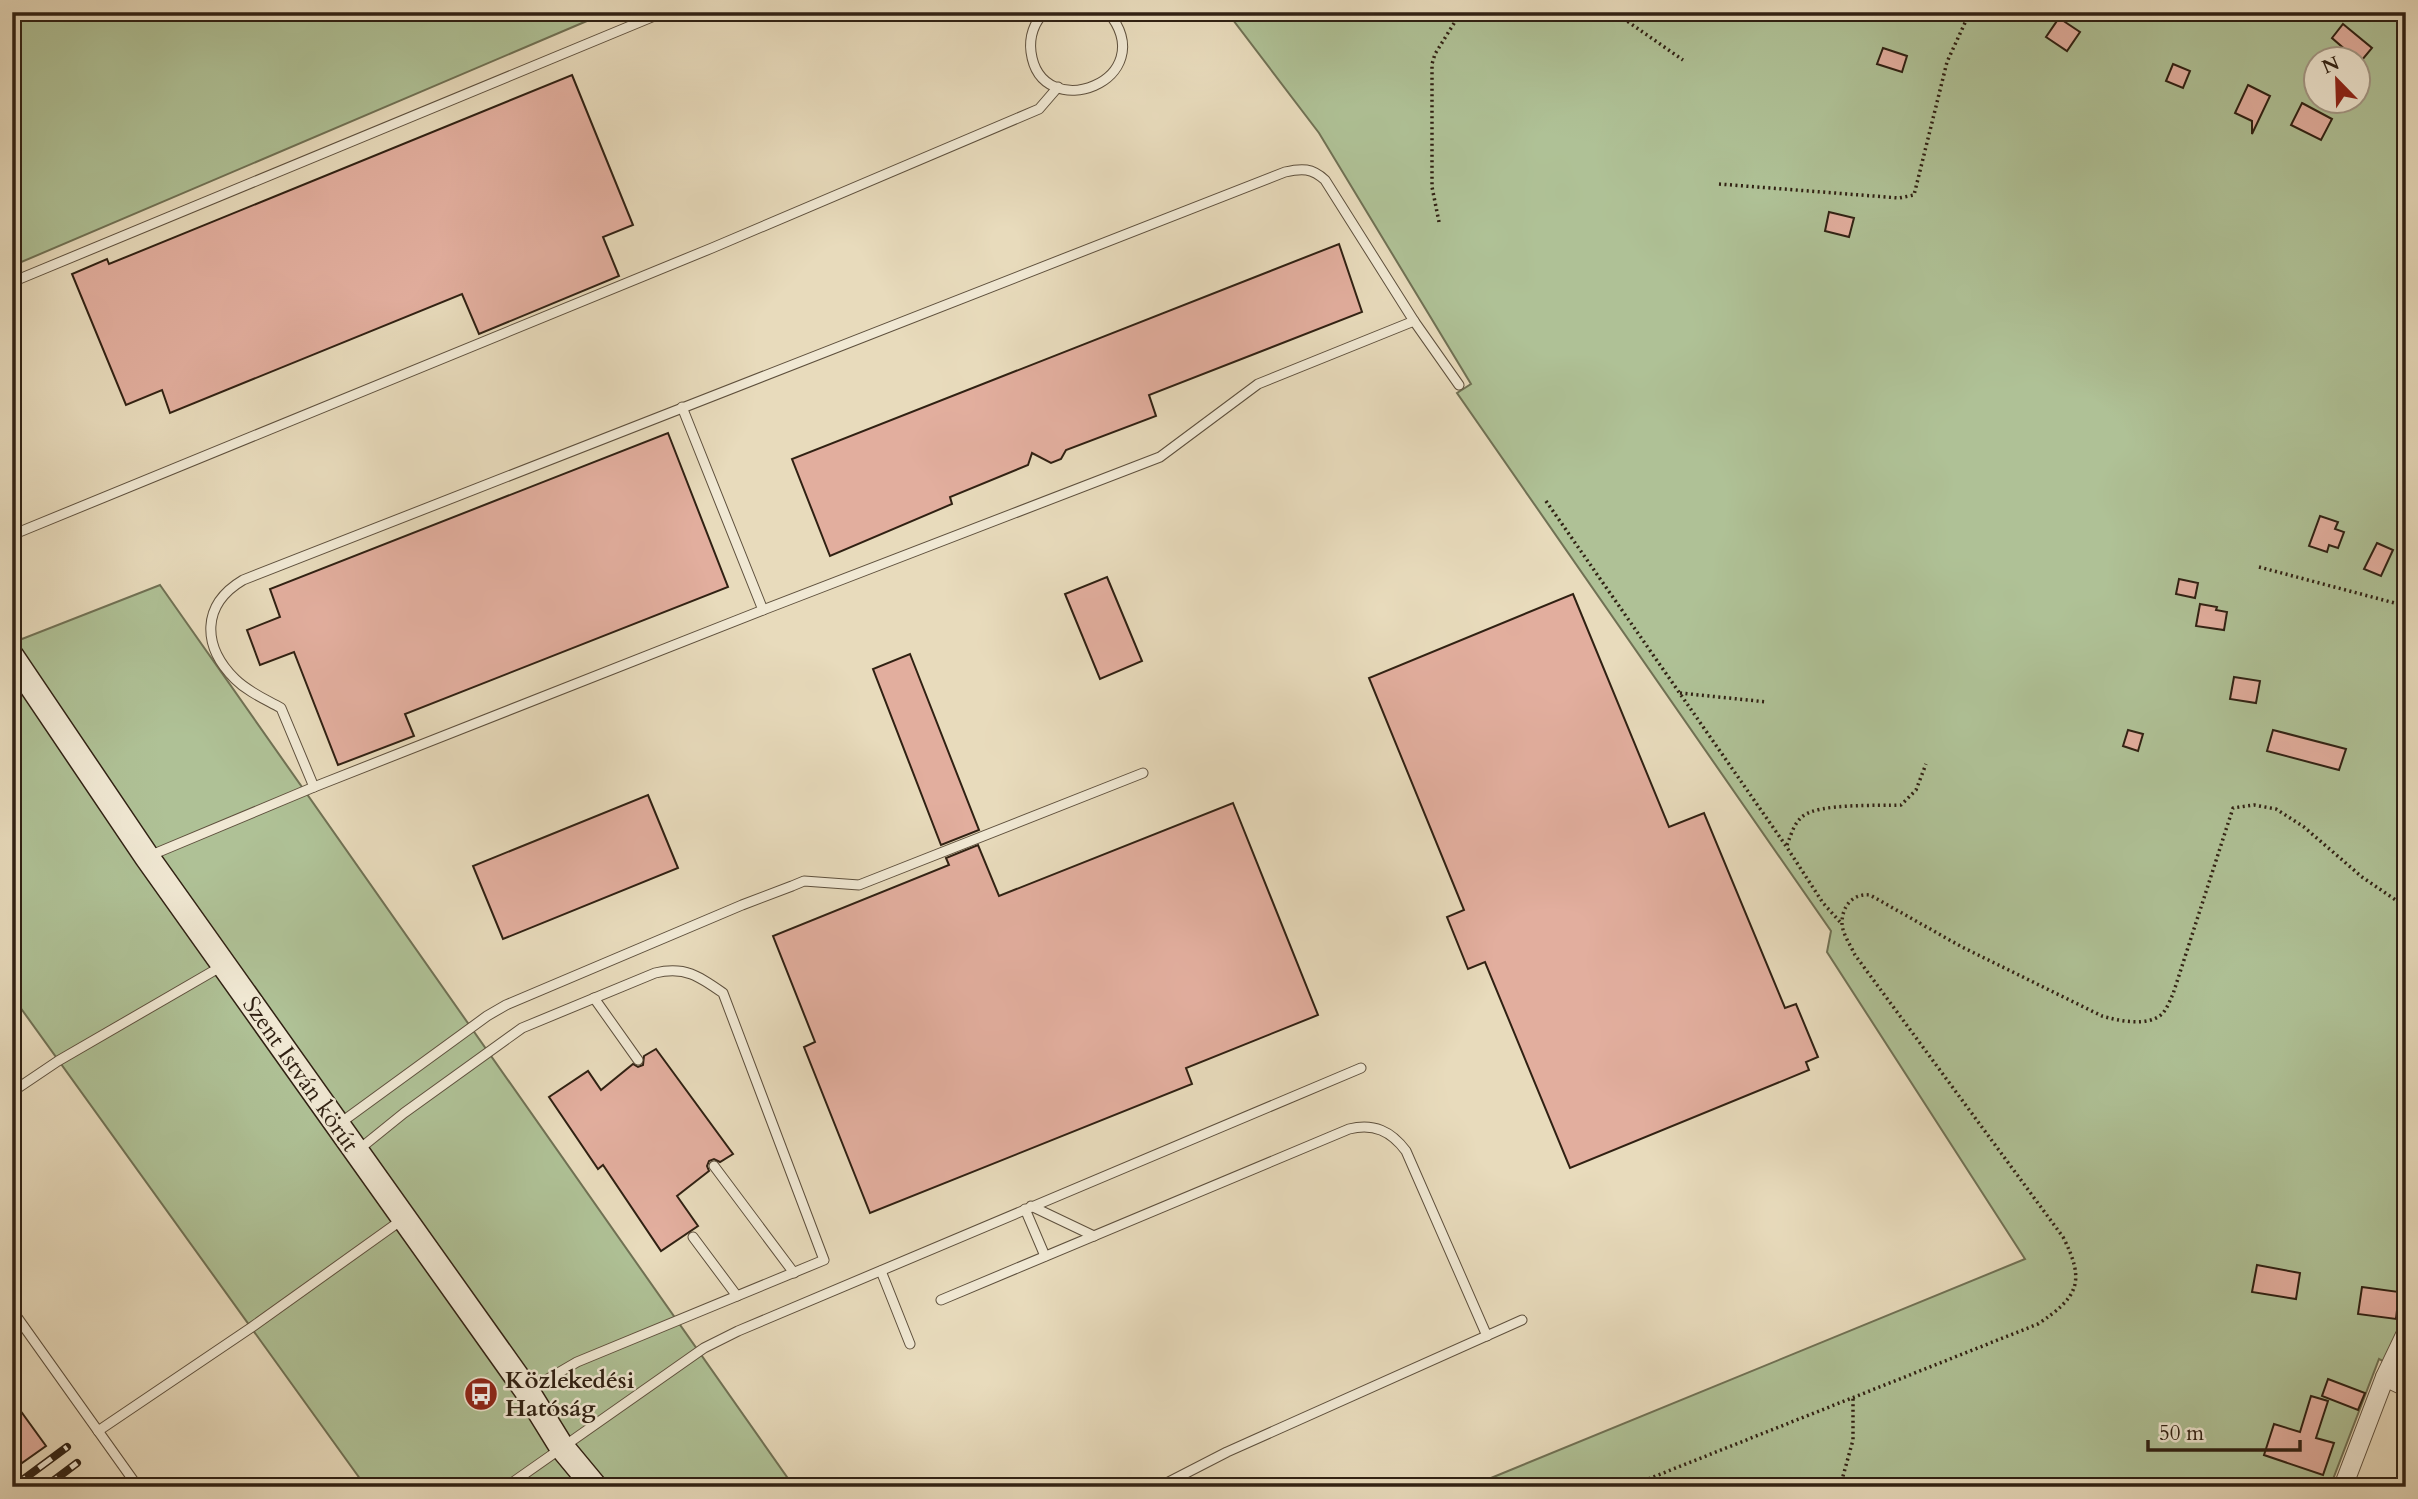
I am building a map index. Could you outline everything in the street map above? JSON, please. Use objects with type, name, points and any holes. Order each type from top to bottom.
[{"type":"street","name":"Szent István körút","points":[[12,657],[147,857],[527,1391],[561,1446],[595,1487]]},
{"type":"street","points":[[2343,1487],[2385,1377],[2406,1333]]},
{"type":"street","points":[[2385,1377],[2406,1387]]},
{"type":"lane","points":[[12,282],[664,12]]},
{"type":"lane","points":[[1045,12],[1034,26],[1030,50],[1039,72],[1058,87],[1068,91],[1090,89],[1109,78],[1120,60],[1121,34],[1108,12]]},
{"type":"lane","points":[[12,535],[712,248],[1014,119],[1039,108],[1058,87]]},
{"type":"lane","points":[[314,787],[281,708],[249,691],[233,678],[210,639],[210,618],[229,588],[682,407],[1298,169],[1317,172],[1325,180],[1414,321],[1459,385]]},
{"type":"lane","points":[[147,857],[314,787],[1160,457],[1258,384],[1414,321]]},
{"type":"lane","points":[[682,407],[763,610]]},
{"type":"lane","points":[[337,1125],[506,1005],[804,881],[859,885],[1143,774]]},
{"type":"lane","points":[[12,1092],[58,1061],[224,965]]},
{"type":"lane","points":[[356,1152],[404,1113],[522,1028],[655,972],[673,969],[699,976],[723,993],[824,1260],[577,1362],[527,1391]]},
{"type":"lane","points":[[594,998],[638,1060]]},
{"type":"lane","points":[[506,1487],[704,1348],[881,1270],[1361,1068]]},
{"type":"lane","points":[[941,1300],[1360,1126],[1381,1129],[1390,1134],[1406,1151],[1487,1336]]},
{"type":"lane","points":[[714,1166],[794,1273]]},
{"type":"lane","points":[[1028,1208],[1094,1236]]},
{"type":"lane","points":[[1028,1208],[1045,1256]]},
{"type":"lane","points":[[98,1431],[252,1327],[405,1218]]},
{"type":"lane","points":[[693,1237],[737,1296]]},
{"type":"lane","points":[[881,1270],[910,1344]]},
{"type":"lane","points":[[12,1310],[138,1487]]},
{"type":"lane","points":[[1159,1487],[1227,1452],[1522,1320]]},
{"type":"path","points":[[1439,222],[1432,187],[1432,64],[1435,54],[1461,12]]},
{"type":"path","points":[[1614,12],[1683,60]]},
{"type":"path","points":[[1719,184],[1899,198],[1914,195],[1947,62],[1970,12]]},
{"type":"path","points":[[1546,501],[1823,903],[1842,924],[1855,955],[2063,1237],[2074,1258],[2077,1276],[2073,1292],[2064,1307],[2038,1324],[1628,1487]]},
{"type":"path","points":[[2259,567],[2406,606]]},
{"type":"path","points":[[1680,692],[1766,702]]},
{"type":"path","points":[[1786,846],[1801,816],[1816,809],[1901,804],[1916,790],[1926,764]]},
{"type":"path","points":[[1842,924],[1849,902],[1861,894],[1870,895],[1962,947],[2102,1016],[2116,1020],[2143,1021],[2154,1019],[2163,1013],[2173,994],[2233,808],[2254,805],[2277,809],[2304,827],[2362,877],[2406,906]]},
{"type":"path","points":[[1840,1487],[1853,1440],[1853,1398]]},
{"type":"green space","points":[[12,12],[608,12],[12,266]]},
{"type":"green space","points":[[1227,12],[2406,12],[2406,1374],[2379,1359],[2330,1487],[1469,1487],[2025,1259],[1827,952],[1831,931],[1457,393],[1471,384],[1319,133]]},
{"type":"green space","points":[[160,585],[794,1487],[366,1487],[12,996],[12,625],[22,639]]},
{"type":"building","points":[[2059,18],[2080,32],[2067,51],[2046,37]]},
{"type":"building","points":[[2343,24],[2370,46],[2341,46],[2332,38]]},
{"type":"building","points":[[1883,48],[1907,56],[1902,72],[1877,64]]},
{"type":"building","points":[[2173,64],[2190,71],[2183,88],[2166,81]]},
{"type":"building","points":[[572,75],[633,225],[603,237],[619,276],[479,334],[462,294],[170,413],[162,390],[126,405],[72,274],[107,259],[109,264]]},
{"type":"building","points":[[2248,85],[2270,96],[2252,134],[2252,121],[2235,113]]},
{"type":"building","points":[[2302,103],[2302,116],[2326,116],[2332,119],[2321,140],[2291,125]]},
{"type":"building","points":[[1829,212],[1854,218],[1849,237],[1825,231]]},
{"type":"building","points":[[1339,244],[1362,312],[1149,395],[1156,416],[1066,450],[1061,459],[1051,463],[1032,453],[1028,465],[950,497],[952,504],[830,556],[792,459]]},
{"type":"building","points":[[668,433],[728,587],[405,714],[414,736],[338,765],[294,652],[260,665],[247,630],[280,617],[270,589]]},
{"type":"building","points":[[2320,516],[2338,522],[2335,529],[2344,532],[2338,548],[2329,545],[2327,552],[2309,546]]},
{"type":"building","points":[[2377,543],[2393,550],[2381,576],[2364,569]]},
{"type":"building","points":[[1107,577],[1142,661],[1100,679],[1065,594]]},
{"type":"building","points":[[2179,579],[2198,583],[2195,598],[2176,594]]},
{"type":"building","points":[[1573,594],[1669,827],[1704,813],[1785,1008],[1796,1004],[1818,1057],[1806,1062],[1809,1070],[1570,1168],[1485,962],[1468,969],[1447,917],[1464,910],[1369,678]]},
{"type":"building","points":[[2200,604],[2227,612],[2224,630],[2196,626]]},
{"type":"building","points":[[910,654],[979,830],[941,845],[873,669]]},
{"type":"building","points":[[2234,677],[2260,681],[2256,703],[2230,699]]},
{"type":"building","points":[[2128,730],[2143,734],[2138,751],[2123,746]]},
{"type":"building","points":[[2273,730],[2346,749],[2339,770],[2267,751]]},
{"type":"building","points":[[648,795],[678,868],[503,939],[473,866]]},
{"type":"building","points":[[1233,803],[1318,1015],[1186,1068],[1192,1084],[870,1213],[804,1047],[815,1042],[773,936],[949,865],[946,858],[978,845],[999,896]]},
{"type":"building","points":[[656,1049],[733,1154],[720,1162],[714,1159],[709,1161],[709,1171],[677,1196],[698,1226],[661,1251],[603,1165],[598,1169],[549,1097],[588,1071],[601,1090],[633,1064],[638,1067],[643,1065],[644,1056]]},
{"type":"building","points":[[2257,1265],[2300,1273],[2296,1299],[2252,1292]]},
{"type":"building","points":[[2362,1287],[2399,1292],[2396,1319],[2358,1314]]},
{"type":"building","points":[[2328,1379],[2365,1393],[2358,1410],[2322,1396]]},
{"type":"building","points":[[2311,1396],[2328,1401],[2316,1438],[2334,1443],[2323,1475],[2264,1455],[2274,1424],[2300,1432]]},
{"type":"building","points":[[12,1399],[46,1446],[12,1470]]},
{"type":"railway","points":[[13,1487],[67,1447]]},
{"type":"railway","points":[[45,1487],[77,1463]]},
{"type":"place","name":"Közlekedési Hatóság","points":[[481,1394]]}]
